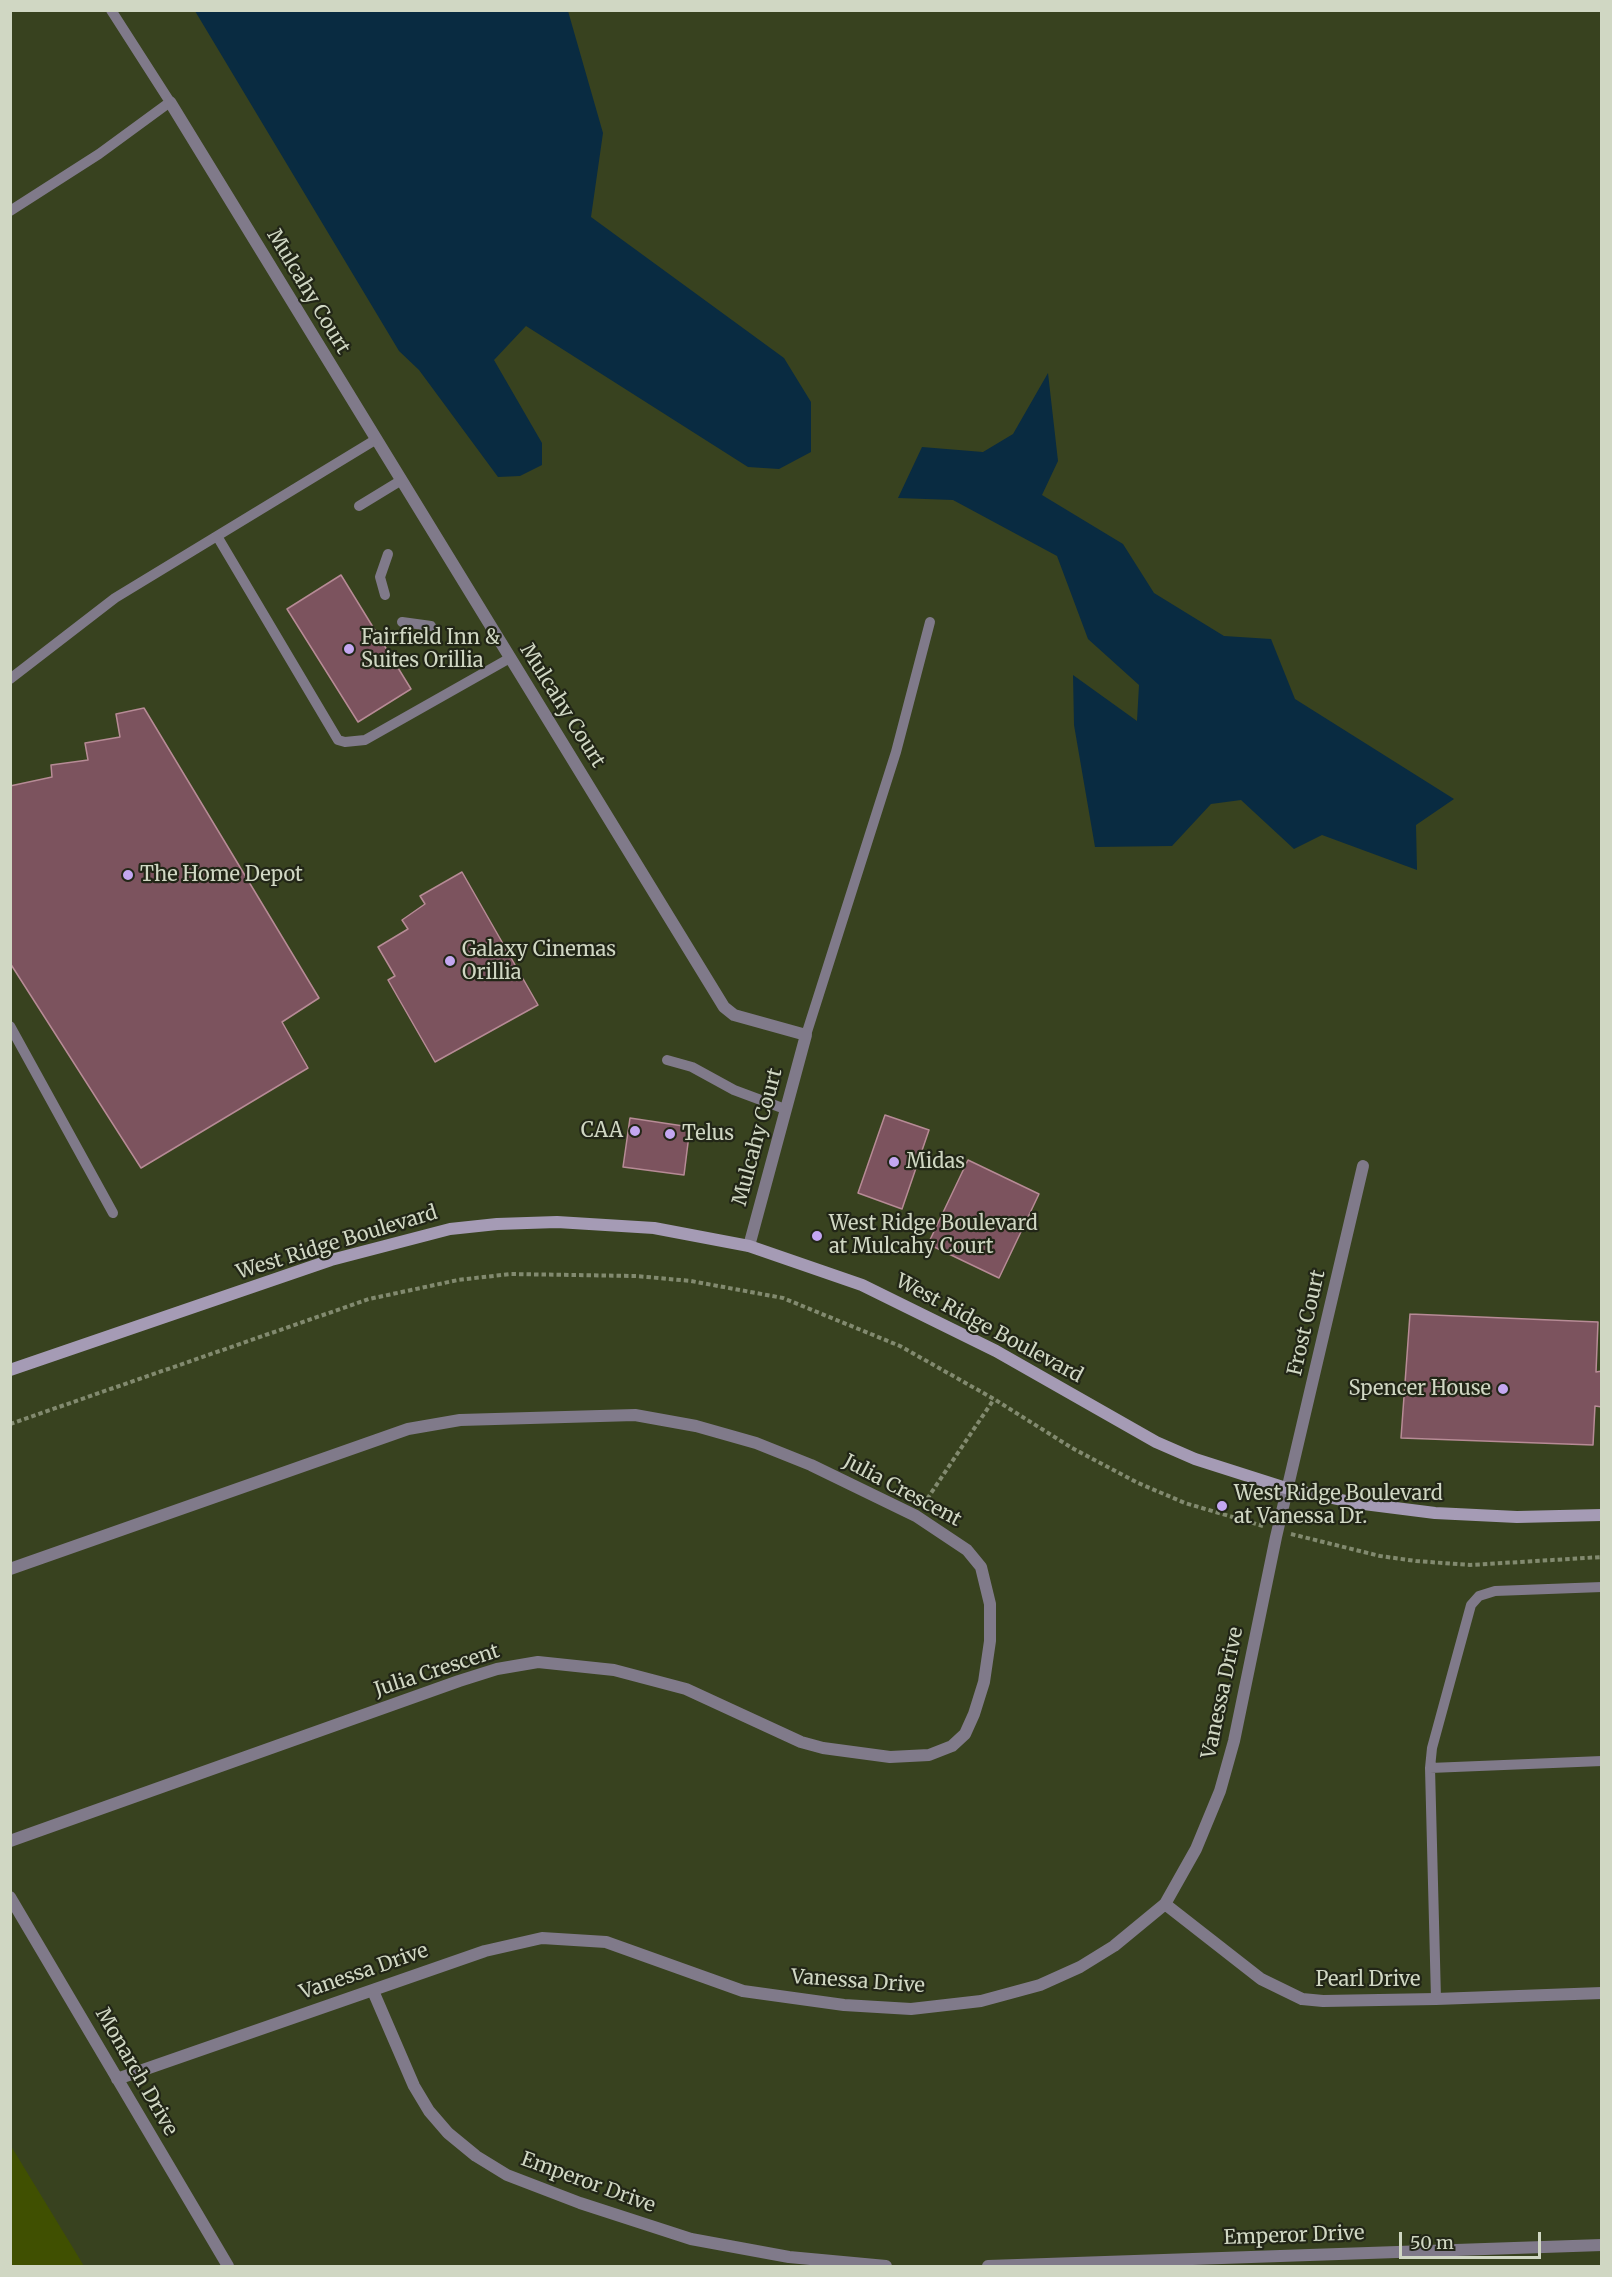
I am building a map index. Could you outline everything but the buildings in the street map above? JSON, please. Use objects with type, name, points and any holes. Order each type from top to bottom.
[{"type":"street","name":"Mulcahy Court","points":[[170,102],[724,1007],[734,1015],[806,1035],[749,1246]]},
{"type":"street","name":"Frost Court","points":[[1289,1489],[1364,1166]]},
{"type":"street","name":"West Ridge Boulevard","points":[[10,1371],[332,1260],[450,1229],[497,1224],[557,1222],[632,1226],[749,1246],[880,1294],[996,1351],[1166,1446],[1195,1459],[1289,1489],[1356,1503],[1435,1513],[1517,1517],[1602,1515]]},
{"type":"street","name":"Julia Crescent","points":[[10,1569],[408,1429],[460,1420],[635,1415],[696,1426],[756,1443],[811,1465],[916,1516],[967,1550],[981,1567],[990,1604],[984,1682],[974,1714],[965,1734],[952,1746],[929,1755],[890,1757],[823,1748],[801,1742],[686,1689],[614,1670],[538,1662],[497,1670],[459,1681],[10,1841]]},
{"type":"street","name":"Vanessa Drive","points":[[117,2079],[510,1944],[542,1938],[606,1942],[743,1991],[911,2009],[981,2001],[1040,1985],[1080,1967],[1114,1946],[1165,1904],[1196,1849],[1220,1791],[1234,1741],[1289,1489]]},
{"type":"street","name":"Monarch Drive","points":[[10,1897],[228,2266]]},
{"type":"street","name":"Pearl Drive","points":[[1165,1904],[1261,1979],[1294,1996],[1323,2001],[1602,1993]]},
{"type":"street","name":"Emperor Drive","points":[[373,1990],[414,2086],[429,2111],[448,2133],[476,2156],[507,2175],[580,2204],[691,2239],[789,2257],[886,2266]]},
{"type":"street","name":"Emperor Drive","points":[[988,2266],[1602,2246]]},
{"type":"lane","points":[[10,211],[99,154],[170,102],[111,10]]},
{"type":"lane","points":[[10,679],[115,598],[375,440]]},
{"type":"lane","points":[[359,506],[400,481]]},
{"type":"lane","points":[[217,536],[332,734],[338,740],[345,742],[365,740],[510,658]]},
{"type":"lane","points":[[385,595],[380,577],[388,554]]},
{"type":"lane","points":[[402,622],[431,626]]},
{"type":"lane","points":[[806,1035],[896,752],[930,622]]},
{"type":"lane","points":[[10,1026],[113,1213]]},
{"type":"lane","points":[[668,1060],[692,1067],[734,1090],[785,1109]]},
{"type":"lane","points":[[1436,1999],[1430,1768],[1461,1641],[1474,1600],[1495,1591],[1602,1587]]},
{"type":"lane","points":[[1430,1768],[1602,1761]]},
{"type":"path","points":[[10,1424],[369,1299],[458,1280],[510,1274],[658,1278],[691,1281],[783,1298],[900,1346],[994,1399],[1072,1448],[1138,1483],[1185,1503],[1278,1531],[1380,1556],[1416,1561],[1470,1565],[1602,1557]]},
{"type":"path","points":[[916,1516],[994,1399]]},
{"type":"green space","points":[[11,2146],[84,2266],[11,2266]]},
{"type":"water","points":[[195,11],[568,11],[603,133],[591,217],[784,358],[811,402],[811,452],[779,469],[748,467],[526,326],[494,360],[542,443],[542,465],[520,476],[498,477],[419,370],[399,351]]},
{"type":"water","points":[[1048,373],[1058,461],[1042,495],[1123,544],[1154,593],[1224,636],[1271,639],[1295,699],[1454,799],[1416,825],[1417,870],[1322,835],[1294,849],[1241,800],[1211,804],[1172,846],[1095,847],[1074,725],[1073,675],[1137,721],[1139,685],[1088,639],[1057,556],[953,500],[898,498],[922,447],[983,452],[1013,434]]},
{"type":"place","name":"Fairfield Inn & Suites Orillia","points":[[349,649]]},
{"type":"place","name":"The Home Depot","points":[[128,875]]},
{"type":"place","name":"Galaxy Cinemas Orillia","points":[[450,961]]},
{"type":"place","name":"CAA","points":[[635,1131]]},
{"type":"place","name":"Telus","points":[[670,1134]]},
{"type":"place","name":"Midas","points":[[894,1162]]},
{"type":"place","name":"West Ridge Boulevard at Mulcahy Court","points":[[817,1236]]},
{"type":"place","name":"Spencer House","points":[[1503,1389]]},
{"type":"place","name":"West Ridge Boulevard at Vanessa Dr.","points":[[1222,1506]]}]
